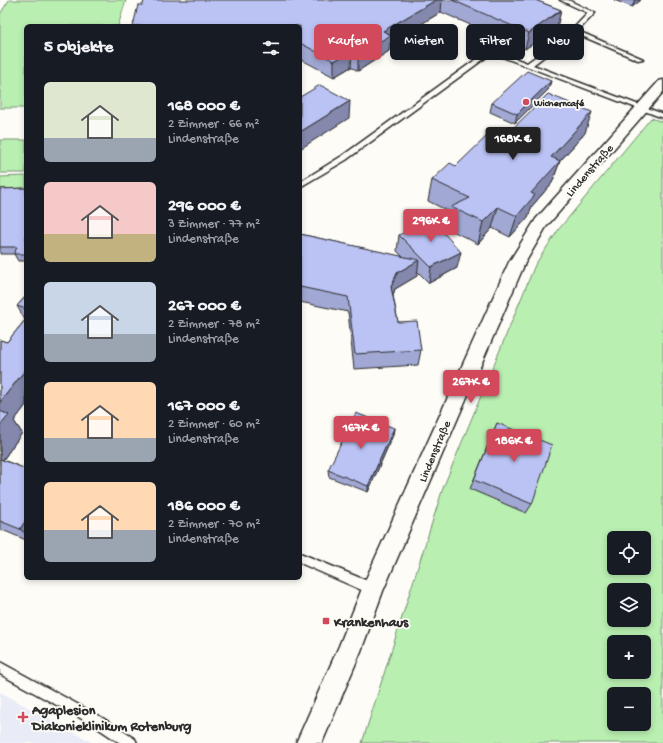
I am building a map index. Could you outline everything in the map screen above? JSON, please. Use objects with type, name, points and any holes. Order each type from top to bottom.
[{"type":"street","name":"Lindenstraße","points":[[309,743],[374,589],[517,262],[541,223],[663,84]]},
{"type":"lane","points":[[563,0],[592,13],[581,24]]},
{"type":"lane","points":[[584,35],[640,59]]},
{"type":"lane","points":[[302,184],[344,158],[491,51],[663,116]]},
{"type":"lane","points":[[528,65],[535,60]]},
{"type":"lane","points":[[302,559],[374,589]]},
{"type":"lane","points":[[0,668],[97,721],[131,743]]},
{"type":"shaded area","name":"Agaplesion Diakonieklinikum Rotenburg","points":[[0,692],[93,743],[0,743]]},
{"type":"green space","points":[[9,0],[126,0],[119,24],[24,24],[24,108],[0,108],[0,14]]},
{"type":"green space","points":[[651,118],[663,122],[663,743],[362,743],[443,488],[535,265],[559,229]]},
{"type":"green space","points":[[0,140],[24,140],[24,173],[0,173]]},
{"type":"green space","points":[[24,176],[24,194],[0,194],[0,177]]},
{"type":"building","points":[[144,0],[436,0],[395,24],[390,24],[390,27],[383,31],[390,36],[382,40],[382,24],[314,24],[314,50],[302,44],[302,24],[133,24],[138,5],[143,5]]},
{"type":"building","points":[[452,0],[535,0],[561,10],[542,24],[533,24],[533,30],[529,33],[525,31],[525,24],[508,24]]},
{"type":"building","points":[[527,71],[551,81],[517,114],[492,103]]},
{"type":"building","points":[[320,85],[350,101],[302,131],[302,96]]},
{"type":"building","points":[[548,94],[592,112],[551,157],[560,161],[531,193],[535,195],[517,216],[498,207],[483,222],[451,207],[470,198],[432,180],[450,163],[456,166],[490,133],[503,138]]},
{"type":"building","points":[[24,188],[24,254],[14,254],[17,247],[0,247],[0,189]]},
{"type":"building","points":[[432,220],[461,252],[431,267],[399,235]]},
{"type":"building","points":[[302,234],[419,260],[397,273],[391,287],[398,322],[417,321],[421,350],[355,354],[348,297],[302,287]]},
{"type":"building","points":[[24,298],[24,308],[17,306]]},
{"type":"building","points":[[24,321],[24,372],[0,402],[0,340],[7,342]]},
{"type":"building","points":[[0,411],[9,415],[0,426]]},
{"type":"building","points":[[356,413],[394,428],[368,486],[328,470]]},
{"type":"building","points":[[497,423],[552,445],[532,504],[474,480]]},
{"type":"building","points":[[0,459],[24,468],[24,523],[20,529],[0,521]]},
{"type":"place","name":"Wicherncafé","points":[[526,102]]},
{"type":"place","name":"Krankenhaus","points":[[326,621]]},
{"type":"place","name":"Agaplesion Diakonieklinikum Rotenburg","points":[[23,717]]}]
